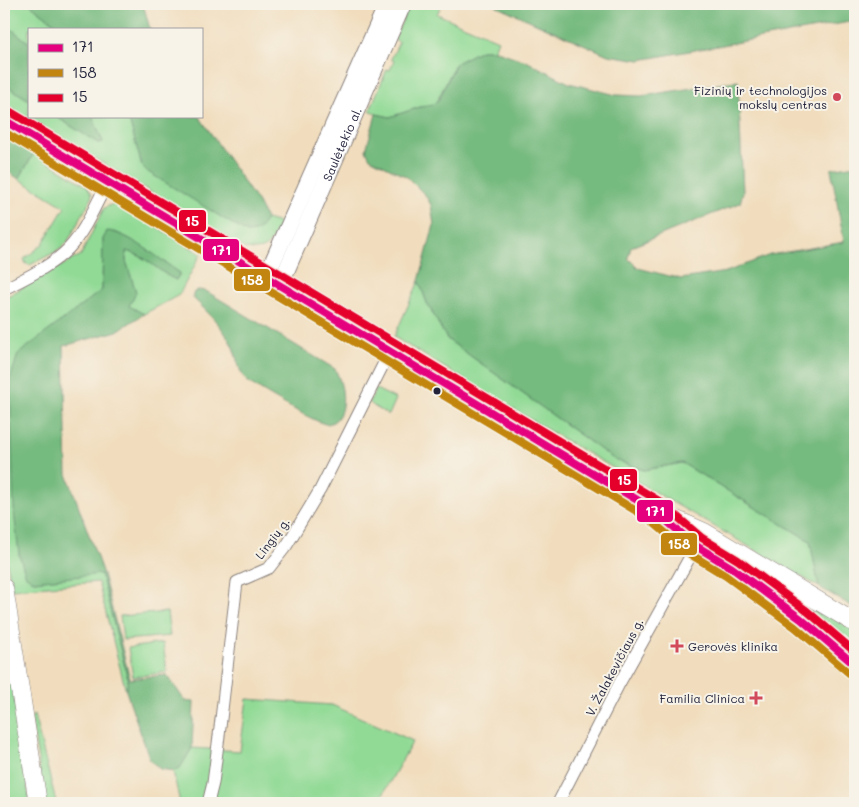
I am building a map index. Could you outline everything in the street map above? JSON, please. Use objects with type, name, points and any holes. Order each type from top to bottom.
[{"type":"main road","name":"Saulėtekio al.","points":[[273,281],[387,4]]},
{"type":"main road","name":"Saulėtekio al.","points":[[273,281],[403,4]]},
{"type":"main road","points":[[4,120],[654,510],[704,532],[855,623]]},
{"type":"main road","points":[[654,510],[696,546],[732,568],[801,619],[855,665]]},
{"type":"main road","points":[[4,588],[38,803]]},
{"type":"street","points":[[4,289],[51,263],[68,249],[79,235],[108,182]]},
{"type":"street","name":"Lingių g.","points":[[208,803],[220,736],[238,582],[269,568],[287,545],[320,490],[390,351]]},
{"type":"street","name":"V. Žalakevičiaus g.","points":[[558,803],[619,684],[696,546]]},
{"type":"green space","points":[[4,4],[30,4],[61,28],[28,28],[28,42],[4,23]]},
{"type":"green space","points":[[30,4],[143,4],[150,28],[61,28]]},
{"type":"green space","points":[[410,4],[442,4],[437,14],[498,40],[494,50],[481,50],[456,63],[438,99],[432,105],[390,117],[376,114],[370,110],[387,69],[390,70],[394,61],[391,59],[399,42],[394,39]]},
{"type":"green space","points":[[496,4],[855,4],[855,21],[640,60],[608,55]]},
{"type":"green space","points":[[4,23],[28,42],[28,99],[4,84]]},
{"type":"green space","points":[[481,50],[494,50],[526,61],[569,83],[616,95],[641,96],[738,81],[743,192],[740,203],[631,247],[628,258],[638,268],[681,279],[726,272],[770,255],[844,242],[831,169],[855,165],[855,608],[819,587],[810,541],[682,463],[644,470],[615,460],[447,339],[427,303],[419,281],[434,225],[431,205],[426,196],[407,177],[370,158],[366,150],[376,114],[390,117],[432,105],[439,99],[456,63]]},
{"type":"green space","points":[[4,84],[28,99],[28,118],[58,118],[98,143],[103,142],[93,118],[129,118],[142,166],[260,229],[266,219],[280,223],[271,241],[264,248],[252,250],[244,248],[4,104]]},
{"type":"green space","points":[[58,118],[93,118],[103,142],[98,143]]},
{"type":"green space","points":[[129,118],[200,118],[258,203],[266,219],[256,231],[247,233],[148,172],[142,166]]},
{"type":"green space","points":[[4,136],[34,153],[19,179],[4,169]]},
{"type":"green space","points":[[34,153],[87,186],[92,194],[68,241],[61,249],[30,265],[26,264],[24,259],[42,245],[65,207],[19,179]]},
{"type":"green space","points":[[117,202],[201,254],[179,295],[144,314],[128,306],[136,292],[126,261],[126,251],[140,256],[176,280],[180,273],[130,239],[115,232],[103,239],[102,290],[19,354],[19,554],[26,575],[34,581],[101,573],[128,680],[126,691],[98,582],[12,589],[4,548],[4,298],[81,255],[104,208]]},
{"type":"green space","points":[[107,231],[125,236],[180,273],[176,280],[140,256],[126,251],[126,261],[136,292],[129,306],[144,314],[117,331],[64,346],[67,474],[103,574],[130,679],[167,675],[185,701],[194,702],[192,748],[180,768],[173,771],[160,769],[150,760],[126,691],[128,680],[101,574],[34,581],[26,576],[19,554],[14,512],[10,380],[18,354],[102,290],[103,239]]},
{"type":"green space","points":[[419,281],[427,303],[447,339],[615,460],[644,470],[682,463],[810,541],[819,587],[558,436],[394,337]]},
{"type":"green space","points":[[198,290],[206,291],[335,369],[343,396],[342,406],[337,418],[330,424],[326,424],[311,418],[260,390],[246,380],[228,338],[215,320],[193,298],[193,293]]},
{"type":"green space","points":[[376,389],[396,399],[389,415],[369,402]]},
{"type":"green space","points":[[748,567],[855,631],[855,653],[822,624],[747,569]]},
{"type":"green space","points":[[167,612],[170,636],[123,640],[120,616]]},
{"type":"green space","points":[[4,632],[30,803],[10,803],[4,765]]},
{"type":"green space","points":[[163,643],[167,672],[133,677],[128,648]]},
{"type":"green space","points":[[247,699],[332,705],[413,741],[378,803],[180,803],[173,771],[180,768],[192,748],[240,751]]},
{"type":"green space","points":[[34,715],[55,803],[45,803],[31,717]]},
{"type":"transit line","name":"15","points":[[9,111],[659,501],[702,538],[738,560],[807,611],[855,652]]},
{"type":"transit line","name":"171","points":[[4,120],[654,510],[696,546],[732,568],[801,619],[855,665]]},
{"type":"transit line","name":"158","points":[[4,132],[648,518],[690,554],[726,576],[795,627],[849,673]]},
{"type":"place","name":"Fizinių ir technologijos mokslų centras","points":[[837,97]]},
{"type":"place","name":"Gerovės klinika","points":[[677,646]]},
{"type":"place","name":"Familia Clinica","points":[[756,698]]}]
